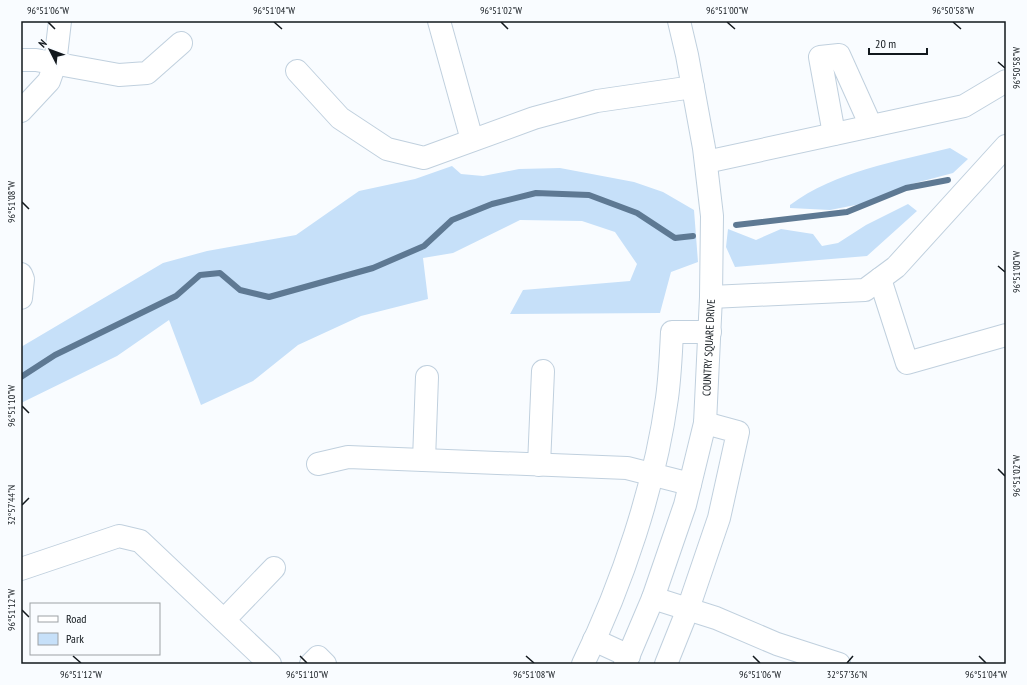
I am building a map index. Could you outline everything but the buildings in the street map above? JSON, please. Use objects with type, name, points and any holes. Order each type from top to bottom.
[{"type":"street","points":[[21,111],[49,81],[55,64],[60,21]]},
{"type":"street","points":[[440,21],[472,140]]},
{"type":"street","name":"COUNTRY SQUARE DRIVE","points":[[627,660],[653,598],[685,505],[705,423],[710,332],[712,216],[706,162],[693,87],[679,21]]},
{"type":"street","points":[[21,60],[36,60],[119,75],[146,73],[181,43]]},
{"type":"street","points":[[834,134],[820,57],[839,55],[871,126]]},
{"type":"street","points":[[297,71],[340,118],[387,150],[424,158],[534,118],[597,101],[693,87]]},
{"type":"street","points":[[706,162],[964,106],[1006,81]]},
{"type":"street","points":[[711,297],[864,290],[896,267],[1006,146]]},
{"type":"street","points":[[21,274],[23,279],[21,298]]},
{"type":"street","points":[[880,279],[907,364],[1006,335]]},
{"type":"street","points":[[583,664],[626,560],[652,474],[667,399],[672,332],[710,332]]},
{"type":"street","points":[[539,464],[543,371]]},
{"type":"street","points":[[424,460],[427,377]]},
{"type":"street","points":[[666,664],[688,609],[719,518],[738,432],[705,423]]},
{"type":"street","points":[[318,464],[348,457],[627,468],[690,484]]},
{"type":"street","points":[[24,570],[119,536],[140,541],[270,664]]},
{"type":"street","points":[[224,620],[274,568]]},
{"type":"street","points":[[653,598],[716,618],[777,644],[838,664]]},
{"type":"street","points":[[594,640],[627,660]]},
{"type":"street","points":[[311,664],[318,657],[324,664]]},
{"type":"green space","points":[[950,148],[968,159],[953,173],[908,185],[871,202],[830,210],[790,208],[790,205],[808,193],[846,176],[887,163]]},
{"type":"green space","points":[[452,166],[461,174],[483,176],[519,169],[560,168],[634,182],[663,192],[694,210],[698,262],[671,272],[660,313],[510,314],[523,290],[630,281],[637,264],[615,232],[582,221],[520,220],[453,253],[423,258],[428,299],[361,316],[298,345],[253,381],[201,405],[169,320],[117,356],[21,403],[21,347],[163,263],[207,251],[296,235],[359,191],[415,179]]},
{"type":"green space","points":[[908,204],[917,211],[867,256],[735,267],[726,247],[728,229],[756,240],[781,229],[813,234],[822,246],[838,243],[866,225]]},
{"type":"waterway","points":[[736,225],[847,212],[906,188],[948,180]]},
{"type":"waterway","points":[[21,377],[55,355],[176,296],[200,275],[220,273],[240,290],[269,297],[373,268],[424,246],[452,220],[492,204],[536,193],[589,195],[637,213],[675,238],[693,236]]}]
